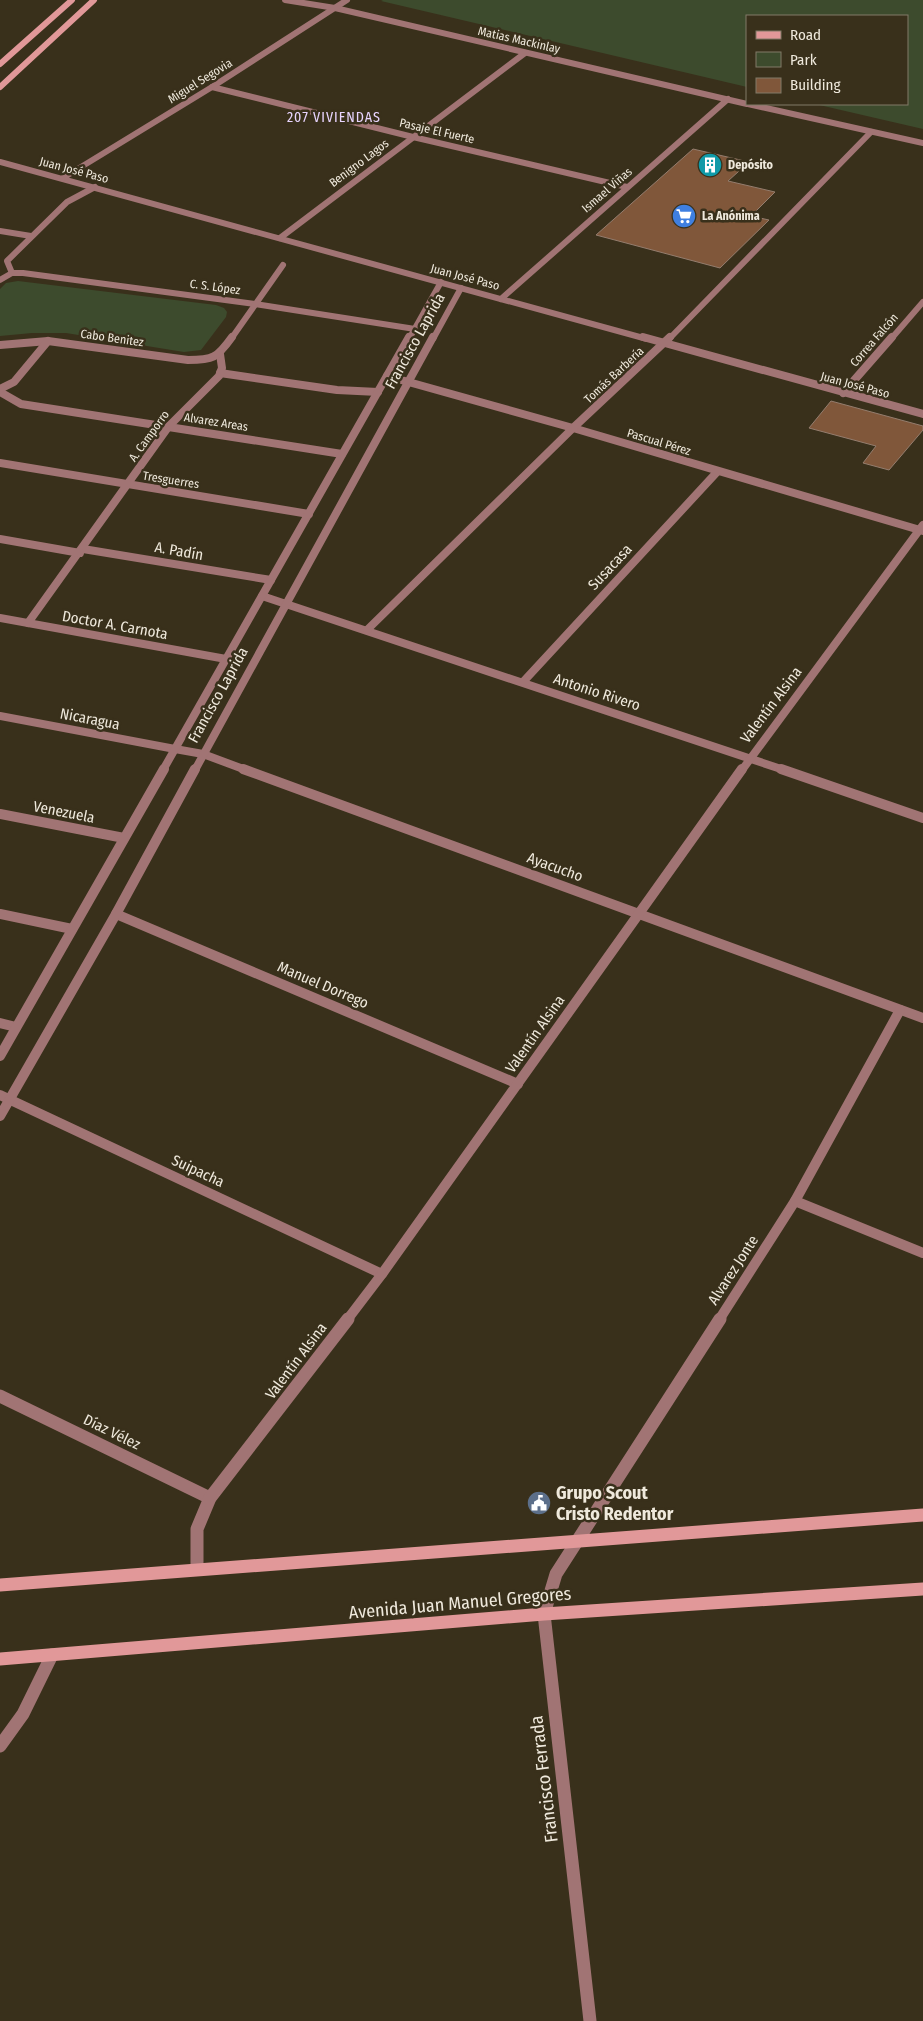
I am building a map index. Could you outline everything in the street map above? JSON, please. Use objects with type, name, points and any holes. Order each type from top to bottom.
[{"type":"main road","points":[[0,64],[72,0]]},
{"type":"main road","points":[[0,87],[94,0]]},
{"type":"main road","points":[[0,1585],[923,1515]]},
{"type":"main road","name":"Avenida Juan Manuel Gregores","points":[[0,1659],[544,1614],[923,1590]]},
{"type":"street","name":"Matias Mackinlay","points":[[285,0],[335,8],[746,104]]},
{"type":"street","name":"Miguel Segovia","points":[[63,178],[212,87],[348,0]]},
{"type":"street","name":"Benigno Lagos","points":[[280,238],[525,53]]},
{"type":"street","name":"Pasaje El Fuerte","points":[[212,87],[413,137],[627,187]]},
{"type":"street","name":"Ismael Viñas","points":[[501,299],[728,99]]},
{"type":"street","name":"Matias Mackinlay","points":[[751,105],[923,143]]},
{"type":"street","name":"Tomás Barbería","points":[[367,630],[573,428],[665,343],[871,132]]},
{"type":"street","name":"Juan José Paso","points":[[0,162],[923,414]]},
{"type":"street","points":[[0,280],[12,273],[7,261],[31,236],[67,202],[95,187]]},
{"type":"street","points":[[0,231],[31,236]]},
{"type":"street","points":[[283,265],[220,354],[222,368],[220,373],[337,390],[378,392]]},
{"type":"street","name":"C. S. López","points":[[12,273],[255,304],[415,329]]},
{"type":"street","name":"Francisco Laprida","points":[[0,1056],[441,282]]},
{"type":"street","name":"Francisco Laprida","points":[[0,1116],[5,1097],[116,914],[285,604],[462,288]]},
{"type":"street","name":"Correa Falcón","points":[[843,393],[923,302]]},
{"type":"street","points":[[0,390],[14,382],[48,341]]},
{"type":"street","name":"Cabo Benitez","points":[[0,345],[48,341],[188,360],[202,360],[220,354]]},
{"type":"street","name":"A. Camporro","points":[[28,623],[169,426],[220,373]]},
{"type":"street","name":"Pascual Pérez","points":[[387,376],[573,428],[717,472],[922,529]]},
{"type":"street","name":"Alvarez Areas","points":[[0,390],[21,404],[342,454]]},
{"type":"street","name":"Tresguerres","points":[[0,464],[309,514]]},
{"type":"street","name":"Susacasa","points":[[523,682],[717,472]]},
{"type":"street","name":"Valentín Alsina","points":[[197,1569],[197,1528],[210,1498],[382,1274],[750,758],[922,529]]},
{"type":"street","name":"A. Padín","points":[[0,539],[271,580]]},
{"type":"street","name":"Antonio Rivero","points":[[262,596],[750,758],[923,818]]},
{"type":"street","name":"Doctor A. Carnota","points":[[0,618],[226,659]]},
{"type":"street","name":"Nicaragua","points":[[0,716],[175,749]]},
{"type":"street","name":"Ayacucho","points":[[175,749],[204,754],[923,1018]]},
{"type":"street","name":"Venezuela","points":[[0,814],[124,838]]},
{"type":"street","points":[[0,914],[72,929]]},
{"type":"street","name":"Manuel Dorrego","points":[[116,914],[518,1084]]},
{"type":"street","name":"Alvarez Jonte","points":[[578,1540],[796,1201],[900,1010]]},
{"type":"street","points":[[0,1024],[16,1027]]},
{"type":"street","name":"Suipacha","points":[[5,1097],[382,1274]]},
{"type":"street","points":[[796,1201],[923,1253]]},
{"type":"street","name":"Díaz Vélez","points":[[0,1396],[210,1498]]},
{"type":"street","name":"Francisco Ferrada","points":[[578,1540],[556,1574],[544,1614],[590,2021]]},
{"type":"street","points":[[0,1746],[23,1714],[52,1655]]},
{"type":"green space","points":[[923,0],[923,129],[819,105],[908,105],[908,15],[746,15],[746,87],[381,1]]},
{"type":"green space","points":[[18,281],[216,305],[224,308],[227,312],[226,317],[201,350],[184,352],[66,333],[32,333],[0,336],[0,289],[6,283]]},
{"type":"building","name":"La Anónima","points":[[693,149],[749,162],[728,181],[775,192],[751,216],[769,220],[720,268],[596,235]]},
{"type":"building","points":[[831,401],[923,426],[923,430],[889,470],[863,463],[876,446],[809,428]]},
{"type":"place","name":"Depósito","points":[[710,165]]},
{"type":"place","name":"La Anónima","points":[[684,216]]},
{"type":"place","name":"Grupo Scout Cristo Redentor","points":[[539,1503]]},
{"type":"district","name":"207 VIVIENDAS","points":[[334,117]]}]
